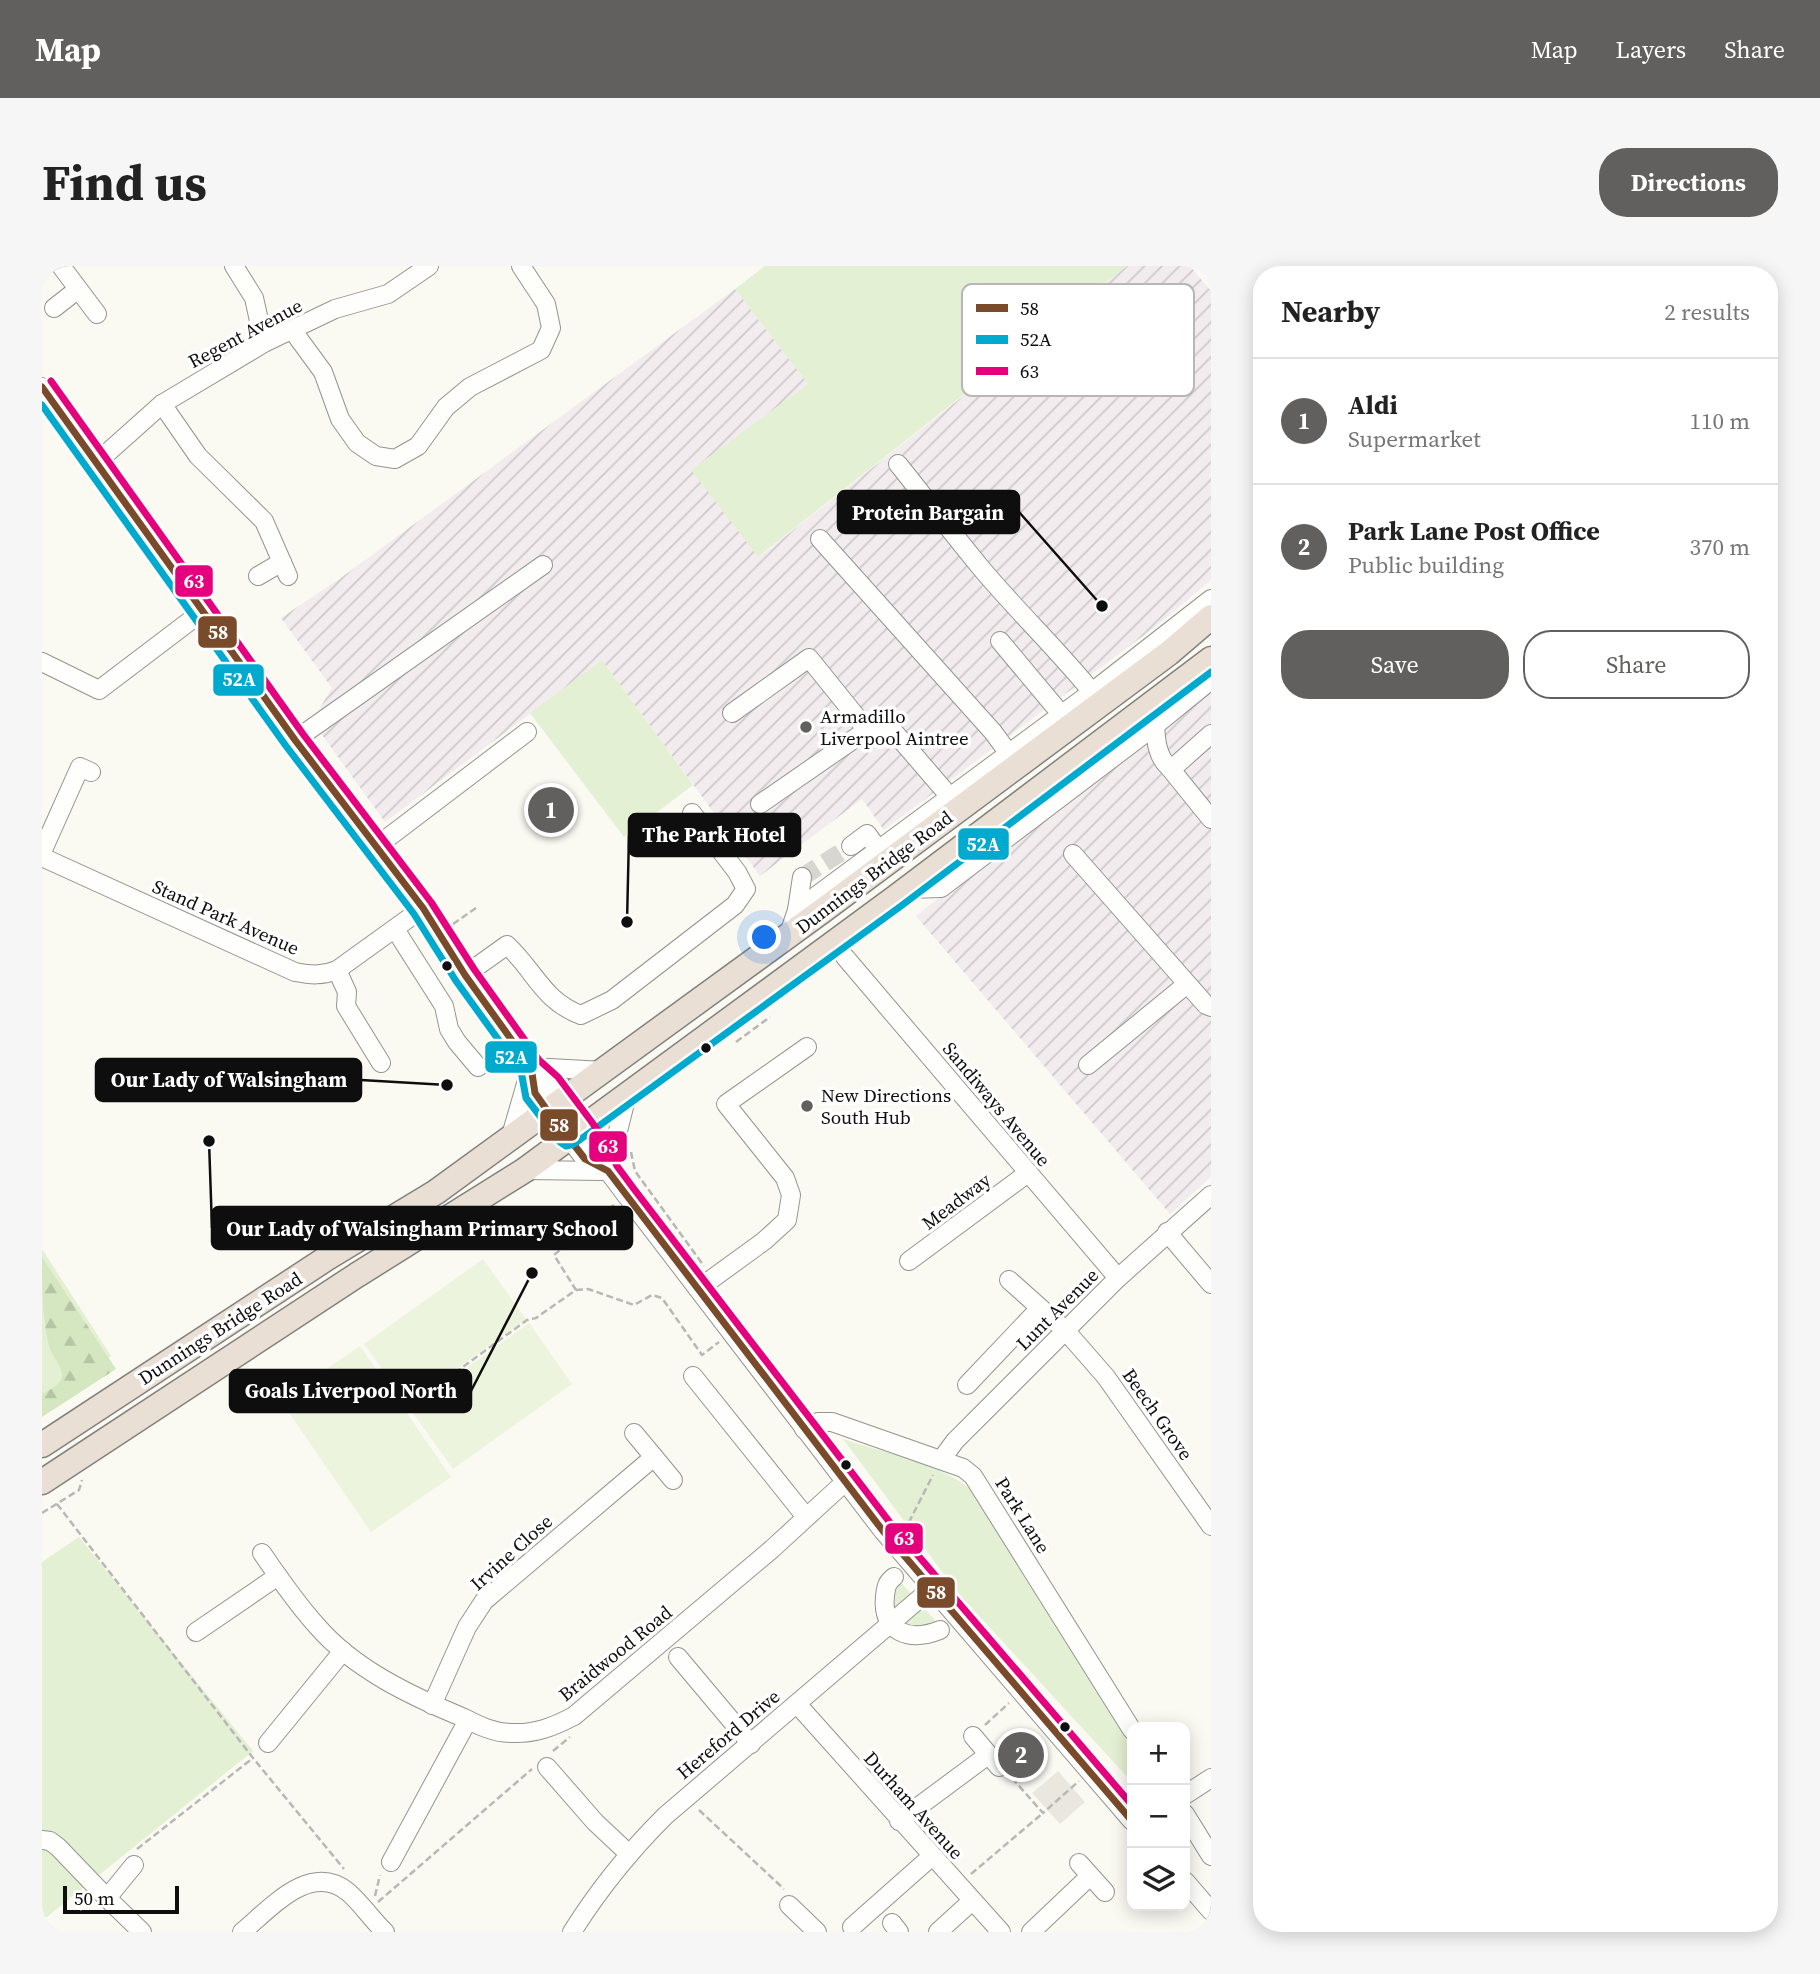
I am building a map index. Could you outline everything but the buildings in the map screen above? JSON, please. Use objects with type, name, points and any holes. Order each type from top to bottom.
[{"type":"highway","name":"Dunnings Bridge Road","points":[[42,1482],[357,1275],[525,1170],[604,1071],[789,934],[883,856],[1013,759],[1169,653],[1211,604]]},
{"type":"highway","name":"Dunnings Bridge Road","points":[[565,1119],[627,1095],[907,889],[1211,659]]},
{"type":"highway","points":[[883,856],[907,889]]},
{"type":"highway","points":[[510,1139],[544,1136],[565,1119]]},
{"type":"highway","name":"Dunnings Bridge Road","points":[[42,1445],[327,1258],[436,1192],[510,1139]]},
{"type":"street","points":[[61,266],[97,314]]},
{"type":"street","points":[[234,266],[254,298],[264,343]]},
{"type":"street","name":"Regent Avenue","points":[[96,463],[162,404],[264,343],[335,309],[388,294],[429,266]]},
{"type":"street","points":[[293,331],[323,372],[340,419],[357,443],[376,456],[396,459],[418,446],[446,407],[470,387],[541,350],[551,328],[546,304],[521,266]]},
{"type":"street","points":[[54,309],[77,290]]},
{"type":"street","points":[[42,387],[295,740],[423,908],[465,975],[531,1067],[535,1093],[597,1148],[608,1171],[626,1195],[705,1283],[731,1333],[883,1531],[1127,1815]]},
{"type":"street","points":[[162,404],[198,456],[264,521],[285,569],[258,576]]},
{"type":"street","points":[[898,464],[981,568],[1092,692]]},
{"type":"street","points":[[821,539],[993,732],[1013,759],[1061,714],[1211,604]]},
{"type":"street","points":[[295,740],[543,565]]},
{"type":"street","points":[[42,662],[99,690],[203,611]]},
{"type":"street","points":[[1000,641],[1061,714]]},
{"type":"street","points":[[732,713],[809,657],[867,730]]},
{"type":"street","points":[[907,889],[941,888],[1155,726],[1211,680]]},
{"type":"street","points":[[1155,726],[1162,760],[1211,819]]},
{"type":"street","points":[[760,804],[867,730],[878,727],[895,733],[955,802]]},
{"type":"street","points":[[377,846],[527,732]]},
{"type":"street","points":[[1169,767],[1175,766],[1211,734]]},
{"type":"street","points":[[42,852],[80,767],[91,772]]},
{"type":"street","points":[[465,975],[507,945],[552,1000],[567,1009],[581,1014],[612,1000],[735,905],[746,889],[737,872],[692,813]]},
{"type":"street","points":[[797,910],[883,856],[867,834],[851,846]]},
{"type":"street","points":[[1073,854],[1206,1006],[1211,1007]]},
{"type":"street","name":"Stand Park Avenue","points":[[42,858],[295,972],[315,975],[337,970]]},
{"type":"street","points":[[789,934],[797,910],[802,877]]},
{"type":"street","points":[[382,1063],[346,1006],[347,992],[337,970],[423,908]]},
{"type":"street","points":[[395,929],[444,1006],[449,1028],[457,1042],[478,1067]]},
{"type":"street","name":"Sandiways Avenue","points":[[845,957],[1118,1278]]},
{"type":"street","points":[[1088,1065],[1187,984]]},
{"type":"street","points":[[705,1283],[764,1241],[787,1220],[791,1195],[785,1178],[726,1104],[807,1047]]},
{"type":"street","points":[[531,1067],[604,1071]]},
{"type":"street","points":[[510,1139],[531,1067]]},
{"type":"street","points":[[608,1171],[627,1095]]},
{"type":"street","points":[[525,1170],[608,1171]]},
{"type":"street","name":"Meadway","points":[[909,1261],[1028,1173]]},
{"type":"street","name":"Lunt Avenue","points":[[941,1460],[955,1441],[1118,1278],[1211,1195]]},
{"type":"street","points":[[1167,1232],[1211,1284]]},
{"type":"street","name":"Beech Grove","points":[[1009,1280],[1065,1331],[1106,1377],[1211,1526]]},
{"type":"street","points":[[967,1385],[1040,1308]]},
{"type":"street","points":[[693,1376],[806,1517]]},
{"type":"street","name":"Park Lane","points":[[804,1429],[818,1422],[832,1422],[963,1468],[981,1487],[1127,1722]]},
{"type":"street","points":[[634,1433],[673,1480]]},
{"type":"street","name":"Irvine Close","points":[[432,1705],[467,1627],[484,1601],[654,1457]]},
{"type":"street","name":"Braidwood Road","points":[[262,1553],[317,1627],[343,1651],[385,1680],[485,1729],[533,1733],[553,1727],[573,1716],[772,1549],[845,1482]]},
{"type":"street","points":[[196,1632],[278,1576]]},
{"type":"street","points":[[894,1577],[887,1586],[885,1600],[885,1617],[890,1624],[900,1631],[922,1635],[940,1630]]},
{"type":"street","name":"Hereford Drive","points":[[572,1932],[593,1897],[628,1853],[686,1796],[751,1744],[932,1588]]},
{"type":"street","points":[[268,1743],[343,1651]]},
{"type":"street","points":[[678,1657],[751,1744]]},
{"type":"street","name":"Durham Avenue","points":[[797,1704],[931,1857],[1001,1932]]},
{"type":"street","points":[[391,1862],[468,1720]]},
{"type":"street","points":[[899,1821],[993,1761],[973,1736]]},
{"type":"street","points":[[547,1767],[595,1822],[628,1853]]},
{"type":"street","points":[[1190,1792],[1211,1778]]},
{"type":"street","points":[[1190,1822],[1211,1856]]},
{"type":"street","points":[[42,1840],[50,1841],[58,1847],[107,1898],[130,1928]]},
{"type":"street","points":[[852,1927],[931,1857]]},
{"type":"street","points":[[107,1898],[134,1858]]},
{"type":"street","points":[[1031,1932],[1084,1869],[1105,1892]]},
{"type":"street","points":[[242,1932],[292,1891],[307,1883],[335,1885],[350,1894],[385,1932]]},
{"type":"street","points":[[1190,1887],[1211,1911]]},
{"type":"street","points":[[938,1932],[972,1901]]},
{"type":"street","points":[[789,1905],[817,1932]]},
{"type":"path","points":[[439,934],[476,908]]},
{"type":"path","points":[[728,1047],[771,1016]]},
{"type":"path","points":[[631,1148],[635,1171],[705,1283]]},
{"type":"path","points":[[576,1290],[554,1255],[626,1195]]},
{"type":"path","points":[[404,1410],[527,1320],[536,1318],[576,1290],[588,1289],[634,1305],[652,1295],[662,1298],[702,1354],[731,1333]]},
{"type":"path","points":[[904,1532],[941,1460]]},
{"type":"path","points":[[57,1504],[253,1758],[350,1877]]},
{"type":"path","points":[[973,1736],[1020,1692]]},
{"type":"path","points":[[134,1858],[268,1743]]},
{"type":"path","points":[[993,1761],[1043,1813]]},
{"type":"path","points":[[958,1886],[1089,1772]]},
{"type":"path","points":[[686,1796],[788,1892],[789,1905]]},
{"type":"path","points":[[366,1912],[373,1906],[383,1862],[391,1862]]},
{"type":"shaded area","points":[[1127,266],[1190,266],[1211,291],[1211,580],[1159,624],[884,830],[862,799],[760,876],[602,660],[385,822],[312,721],[332,688],[281,618],[342,577],[735,289],[808,384],[692,470],[759,557],[963,396],[1194,396],[1194,284],[1104,284]]},
{"type":"shaded area","points":[[1211,691],[1211,1177],[1170,1214],[916,916],[1152,728],[1158,735]]},
{"type":"shaded area","points":[[1058,1771],[1085,1802],[1060,1824],[1032,1793]]},
{"type":"green space","points":[[765,266],[1127,266],[1104,284],[962,284],[962,396],[758,557],[691,470],[808,384],[735,289]]},
{"type":"green space","points":[[602,660],[693,785],[624,837],[530,713]]},
{"type":"green space","points":[[42,1249],[111,1356],[42,1402]]},
{"type":"green space","points":[[42,1257],[116,1369],[42,1417],[42,1394],[57,1385],[62,1376],[47,1335]]},
{"type":"green space","points":[[483,1259],[526,1319],[407,1404],[364,1344]]},
{"type":"green space","points":[[529,1323],[572,1384],[453,1469],[410,1409]]},
{"type":"green space","points":[[360,1346],[451,1477],[371,1532],[281,1401]]},
{"type":"green space","points":[[843,1439],[931,1467],[964,1484],[976,1494],[1127,1735],[1127,1777],[958,1593]]},
{"type":"green space","points":[[79,1537],[253,1751],[42,1921],[42,1562]]},
{"type":"green space","points":[[900,1581],[910,1593],[909,1598],[893,1611],[891,1591]]},
{"type":"green space","points":[[926,1610],[937,1623],[931,1628],[905,1625],[913,1613]]},
{"type":"tunnel","points":[[802,877],[851,846]]},
{"type":"transit line","name":"63","points":[[51,381],[303,734],[431,902],[474,969],[539,1060],[558,1077],[591,1121],[634,1189],[891,1524],[1127,1799]]},
{"type":"transit line","name":"58","points":[[42,387],[295,740],[423,908],[465,975],[531,1067],[535,1093],[547,1110],[585,1159],[608,1171],[883,1531],[1127,1815]]},
{"type":"transit line","name":"52A","points":[[42,405],[286,746],[414,914],[456,981],[521,1071],[526,1098],[566,1146],[574,1144],[901,906],[1211,672]]},
{"type":"place","name":"Protein Bargain","points":[[1102,606]]},
{"type":"place","name":"Armadillo Liverpool Aintree","points":[[806,727]]},
{"type":"place","name":"Aldi","points":[[551,810]]},
{"type":"place","name":"The Park Hotel","points":[[627,922]]},
{"type":"place","name":"Our Lady of Walsingham","points":[[447,1085]]},
{"type":"place","name":"New Directions South Hub","points":[[807,1106]]},
{"type":"place","name":"Our Lady of Walsingham Primary School","points":[[209,1141]]},
{"type":"place","name":"Goals Liverpool North","points":[[532,1273]]},
{"type":"place","name":"Park Lane Post Office","points":[[1021,1755]]}]
